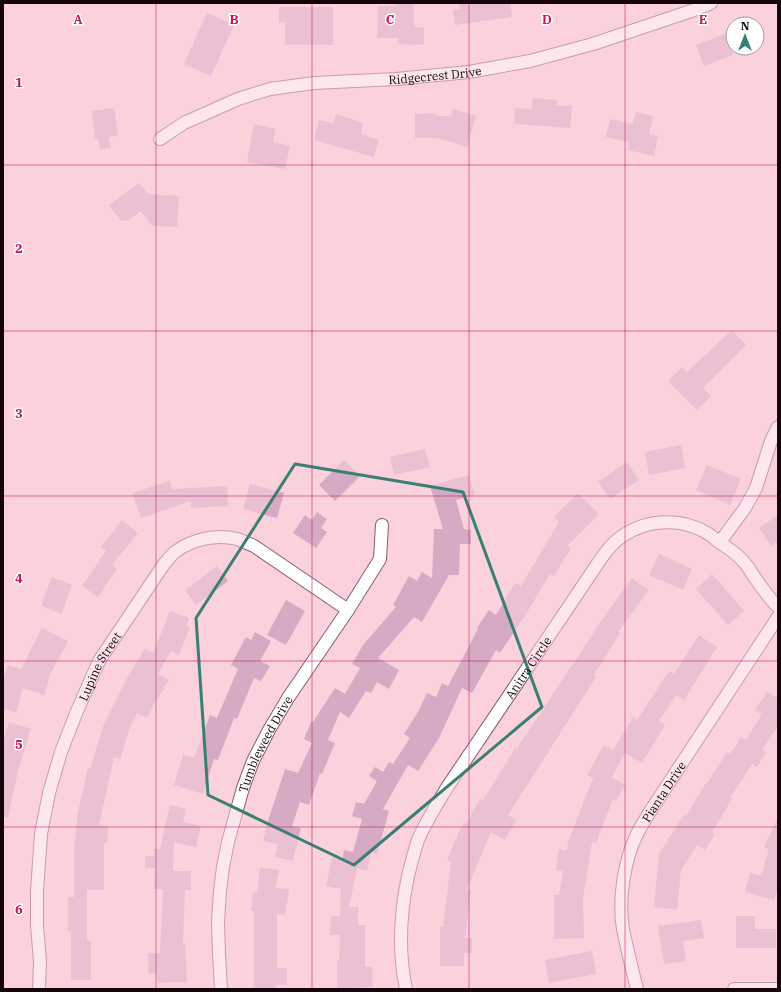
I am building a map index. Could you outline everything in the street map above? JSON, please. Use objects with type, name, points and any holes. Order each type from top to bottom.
[{"type":"street","name":"Ridgecrest Drive","points":[[160,139],[184,123],[238,99],[270,89],[314,82],[396,79],[469,72],[530,61],[594,44],[711,3]]},
{"type":"street","points":[[720,542],[745,508],[756,488],[771,442],[778,427]]},
{"type":"street","name":"Anitra Circle","points":[[406,989],[402,960],[402,911],[405,890],[418,841],[448,786],[607,551],[620,538],[633,529],[649,524],[663,522],[680,523],[692,526],[706,532],[732,550],[744,562],[768,596],[778,607]]},
{"type":"street","name":"Tumbleweed Drive","points":[[221,989],[218,930],[220,891],[228,842],[243,788],[253,761],[288,698],[348,610],[380,559],[382,525]]},
{"type":"street","name":"Lupine Street","points":[[39,989],[40,962],[37,925],[37,891],[41,834],[61,752],[77,711],[100,661],[164,564],[174,553],[187,544],[203,539],[220,537],[237,539],[254,546],[348,610]]},
{"type":"street","name":"Pianta Drive","points":[[637,989],[623,928],[623,883],[630,852],[637,834],[651,810],[778,617]]},
{"type":"street","points":[[734,989],[778,989]]},
{"type":"highlighted area","points":[[295,464],[463,492],[542,707],[354,865],[208,795],[196,618]]},
{"type":"building","points":[[396,3],[414,3],[414,27],[424,27],[424,45],[398,44],[398,38],[377,38],[378,6],[396,6]]},
{"type":"building","points":[[459,3],[510,3],[512,17],[455,25],[453,10],[460,9]]},
{"type":"building","points":[[279,7],[333,7],[333,45],[285,45],[285,22],[279,22]]},
{"type":"building","points":[[207,13],[234,25],[211,76],[184,64]]},
{"type":"building","points":[[725,34],[725,56],[730,56],[704,66],[696,45]]},
{"type":"building","points":[[533,98],[557,100],[557,105],[572,106],[570,128],[514,124],[515,108],[532,109]]},
{"type":"building","points":[[114,108],[118,136],[109,137],[111,148],[100,149],[98,139],[95,139],[92,111]]},
{"type":"building","points":[[453,109],[476,116],[467,147],[437,138],[415,138],[415,114],[431,113],[439,116],[451,116]]},
{"type":"building","points":[[636,112],[653,116],[649,134],[658,136],[654,156],[628,150],[629,142],[606,137],[610,119],[633,124]]},
{"type":"building","points":[[336,114],[363,123],[361,134],[379,140],[374,157],[314,140],[319,120],[333,123]]},
{"type":"building","points":[[254,124],[276,129],[273,142],[290,146],[285,169],[247,162]]},
{"type":"building","points":[[139,183],[148,194],[179,196],[177,227],[152,226],[141,211],[127,221],[121,221],[109,205]]},
{"type":"building","points":[[732,330],[746,345],[703,388],[711,396],[697,410],[668,381],[682,367],[687,372]]},
{"type":"building","points":[[681,445],[685,468],[649,475],[645,452]]},
{"type":"building","points":[[425,449],[430,467],[394,475],[390,457]]},
{"type":"building","points":[[344,460],[360,476],[335,501],[319,485]]},
{"type":"building","points":[[627,462],[639,480],[610,499],[598,482]]},
{"type":"building","points":[[707,465],[741,479],[730,505],[696,490]]},
{"type":"building","points":[[469,475],[475,495],[456,500],[464,529],[471,530],[471,544],[460,544],[459,575],[449,575],[422,622],[414,617],[378,658],[399,670],[389,689],[377,682],[371,693],[366,691],[349,718],[340,712],[328,740],[335,743],[322,774],[320,773],[309,805],[300,802],[292,826],[301,828],[293,861],[275,857],[278,844],[263,841],[285,769],[298,773],[312,743],[304,739],[311,722],[313,722],[335,688],[345,694],[360,668],[352,664],[363,645],[396,607],[393,605],[409,576],[417,581],[422,572],[432,578],[434,529],[443,529],[430,486]]},
{"type":"building","points":[[170,481],[172,489],[227,486],[228,506],[191,508],[191,501],[141,518],[132,493]]},
{"type":"building","points":[[250,484],[284,493],[277,518],[243,509]]},
{"type":"building","points":[[578,493],[599,514],[567,546],[571,548],[554,576],[550,574],[500,653],[496,650],[472,693],[462,688],[439,738],[418,771],[408,765],[383,809],[389,811],[377,854],[371,852],[367,871],[357,868],[349,907],[358,907],[358,925],[365,925],[365,967],[372,967],[373,987],[337,988],[337,960],[339,960],[340,935],[330,935],[331,916],[340,916],[341,889],[326,886],[332,858],[342,860],[344,850],[353,852],[362,819],[352,816],[356,802],[364,804],[377,781],[369,776],[375,767],[383,772],[389,762],[393,764],[410,738],[404,734],[418,712],[427,693],[436,697],[442,683],[448,686],[478,629],[477,628],[489,610],[496,615],[515,583],[521,586],[559,522],[554,517]]},
{"type":"building","points":[[317,512],[327,519],[321,528],[327,532],[316,548],[293,533],[305,515],[312,520]]},
{"type":"building","points":[[778,515],[778,541],[771,546],[759,528]]},
{"type":"building","points":[[122,520],[138,533],[112,565],[117,569],[98,597],[82,586],[106,551],[101,547]]},
{"type":"building","points":[[659,554],[692,569],[683,590],[649,575]]},
{"type":"building","points":[[217,566],[228,581],[196,605],[185,590]]},
{"type":"building","points":[[712,574],[744,611],[728,625],[696,589]]},
{"type":"building","points":[[52,577],[72,585],[61,614],[41,605]]},
{"type":"building","points":[[632,578],[649,590],[618,632],[620,633],[594,675],[596,677],[508,815],[516,820],[505,840],[491,832],[467,889],[471,890],[465,938],[472,938],[472,953],[464,953],[464,966],[440,966],[440,927],[443,927],[451,862],[447,860],[463,823],[466,824],[480,799],[483,800],[516,747],[517,748],[601,621]]},
{"type":"building","points":[[286,600],[305,611],[286,645],[267,635]]},
{"type":"building","points":[[170,611],[189,618],[186,626],[190,627],[179,655],[171,651],[158,674],[169,680],[147,718],[137,713],[130,727],[120,759],[114,757],[99,825],[108,826],[107,843],[104,843],[104,890],[87,890],[87,941],[91,941],[91,980],[71,980],[71,931],[68,931],[68,897],[74,897],[74,848],[78,812],[88,768],[90,769],[104,724],[124,684],[145,648],[153,653]]},
{"type":"building","points":[[42,628],[68,641],[50,675],[44,695],[23,688],[16,713],[3,709],[3,681],[8,665],[21,669]]},
{"type":"building","points":[[255,632],[271,641],[260,661],[270,666],[261,681],[254,678],[237,719],[234,718],[218,760],[214,759],[203,794],[174,785],[183,755],[194,758],[210,715],[217,718],[238,669],[231,665],[246,637],[251,640]]},
{"type":"building","points":[[699,635],[717,647],[684,700],[676,695],[659,721],[665,725],[642,763],[625,753],[612,777],[625,785],[616,801],[613,799],[596,843],[592,842],[583,899],[584,938],[554,939],[554,895],[559,895],[563,871],[556,870],[559,849],[567,851],[568,842],[594,778],[587,775],[604,745],[613,750],[633,717],[637,720],[669,671],[674,674]]},
{"type":"building","points":[[767,692],[778,698],[778,726],[762,750],[766,752],[757,767],[752,764],[730,798],[732,799],[712,832],[715,834],[705,850],[697,845],[681,870],[677,910],[654,907],[659,854],[684,815],[686,816],[727,752],[730,755],[741,737],[746,740],[762,714],[755,710]]},
{"type":"building","points":[[9,722],[31,729],[18,771],[8,817],[3,817],[3,742]]},
{"type":"building","points":[[170,805],[186,809],[183,822],[201,826],[196,847],[174,842],[173,871],[191,871],[191,890],[185,890],[183,943],[185,943],[187,982],[158,983],[157,973],[149,974],[148,954],[160,953],[163,889],[154,889],[155,868],[145,868],[145,856],[154,856],[154,849],[160,849]]},
{"type":"building","points":[[778,817],[778,888],[774,900],[745,892],[750,873],[761,876],[769,849],[764,847]]},
{"type":"building","points":[[260,868],[279,870],[276,888],[289,889],[285,915],[277,914],[277,968],[287,968],[287,985],[276,985],[276,989],[254,989],[254,911],[251,911],[253,892],[257,893]]},
{"type":"building","points":[[736,916],[755,916],[755,929],[776,929],[776,948],[736,948]]},
{"type":"building","points":[[701,920],[704,938],[683,941],[686,961],[664,964],[658,926]]},
{"type":"building","points":[[592,951],[596,974],[549,983],[545,960]]}]
